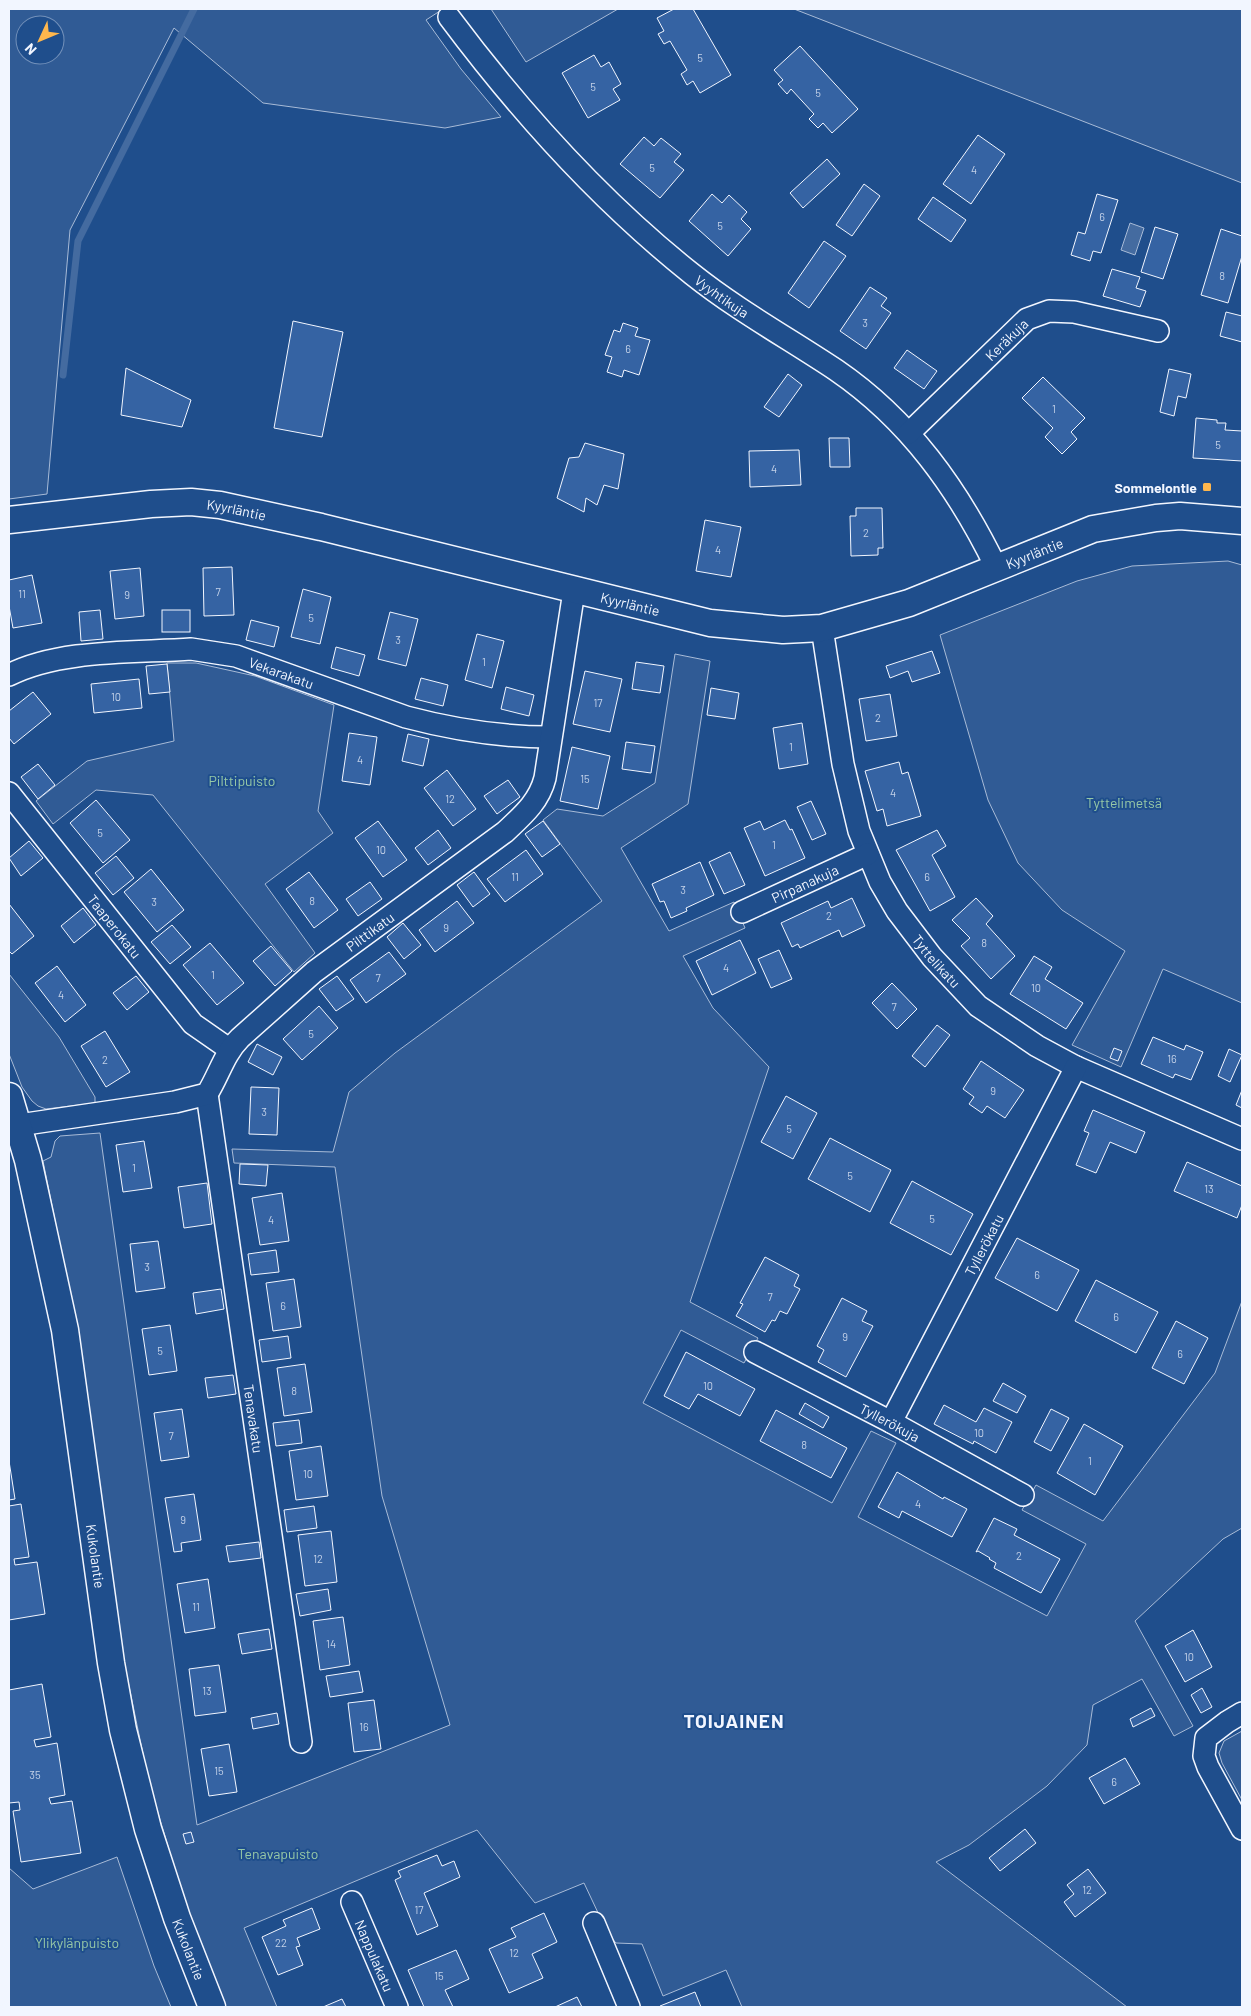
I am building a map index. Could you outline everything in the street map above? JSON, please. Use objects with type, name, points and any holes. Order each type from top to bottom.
[{"type":"street","name":"Vyyhtikuja","points":[[449,17],[489,70],[531,119],[611,204],[693,275],[787,340],[837,371],[880,406],[909,433],[956,493],[996,567]]},
{"type":"street","name":"Keräkuja","points":[[909,433],[1027,319],[1049,311],[1074,312],[1158,331]]},
{"type":"street","name":"Kyyrläntie","points":[[9,520],[151,504],[191,502],[220,505],[710,623],[783,630],[822,628],[910,603],[996,567],[1093,530],[1117,524],[1180,516],[1242,521]]},
{"type":"street","name":"Pilttikatu","points":[[207,1094],[217,1079],[229,1049],[314,972],[505,832],[524,815],[543,788],[574,591]]},
{"type":"street","name":"Tyttelikatu","points":[[822,628],[850,802],[880,882],[897,911],[932,957],[978,1006],[1037,1046],[1076,1066],[1242,1139]]},
{"type":"street","name":"Vekarakatu","points":[[9,675],[20,669],[54,660],[191,649],[211,651],[236,656],[406,717],[433,724],[490,735],[550,737]]},
{"type":"street","name":"Taaperokatu","points":[[9,793],[193,1024],[229,1049]]},
{"type":"street","name":"Pirpanakuja","points":[[742,912],[868,854]]},
{"type":"street","name":"Tyllerökatu","points":[[891,1422],[1076,1066]]},
{"type":"street","points":[[19,1124],[175,1102],[207,1094]]},
{"type":"street","name":"Tenavakatu","points":[[207,1094],[301,1742]]},
{"type":"street","name":"Kukolantie","points":[[9,1096],[19,1124],[65,1330],[122,1730],[148,1829],[177,1918],[212,2007]]},
{"type":"street","name":"Tyllerökuja","points":[[755,1352],[891,1422],[1023,1495]]},
{"type":"street","points":[[1242,1713],[1206,1738],[1204,1756],[1208,1767],[1242,1829]]},
{"type":"street","name":"Nappulakatu","points":[[352,1902],[397,2007]]},
{"type":"street","points":[[594,1923],[629,2007]]},
{"type":"shaded area","points":[[9,9],[443,9],[426,20],[461,69],[501,117],[445,128],[263,103],[174,28],[70,230],[47,494],[9,499]]},
{"type":"shaded area","points":[[491,9],[618,9],[526,62]]},
{"type":"shaded area","points":[[794,9],[1242,9],[1242,183]]},
{"type":"shaded area","points":[[1130,223],[1144,228],[1135,255],[1121,250]]},
{"type":"shaded area","name":"Tyttelimetsä","points":[[1228,561],[1242,565],[1242,1003],[1163,969],[1121,1067],[1072,1045],[1125,951],[1062,910],[1018,863],[988,800],[940,635],[1077,581],[1132,566]]},
{"type":"shaded area","points":[[675,654],[710,661],[688,804],[621,848],[669,931],[734,902],[745,928],[683,956],[713,1008],[769,1067],[690,1302],[758,1338],[744,1363],[681,1330],[643,1403],[832,1503],[871,1431],[896,1443],[858,1517],[1047,1616],[1086,1544],[1022,1510],[1036,1485],[1103,1521],[1215,1373],[1242,1301],[1242,1528],[1223,1539],[1135,1621],[1193,1726],[1174,1736],[1142,1679],[1093,1705],[1087,1745],[1047,1786],[969,1845],[936,1862],[1127,2007],[742,2007],[726,1970],[663,1996],[642,1944],[616,1943],[608,1934],[584,1883],[535,1903],[477,1830],[244,1928],[277,2007],[226,2007],[185,1903],[149,1783],[123,1657],[65,1270],[43,1161],[51,1157],[55,1141],[60,1136],[100,1133],[197,1825],[450,1725],[382,1496],[335,1167],[234,1163],[232,1149],[333,1152],[349,1092],[395,1053],[602,901],[543,820],[557,809],[603,816],[655,783]]},
{"type":"shaded area","name":"Pilttipuisto","points":[[167,663],[196,663],[255,676],[334,705],[318,811],[333,833],[265,884],[315,953],[294,972],[153,795],[96,790],[53,824],[36,801],[87,761],[174,741]]},
{"type":"shaded area","points":[[9,974],[59,1037],[95,1097],[95,1103],[46,1109],[32,1101],[22,1087],[9,1054]]},
{"type":"shaded area","points":[[1242,1731],[1242,1800],[1222,1763],[1219,1753],[1224,1741]]},
{"type":"shaded area","name":"Ylikylänpuisto","points":[[117,1857],[154,1966],[171,2007],[9,2007],[9,1868],[33,1889]]},
{"type":"building","points":[[674,9],[693,9],[731,75],[700,93],[693,81],[687,85],[681,74],[687,70],[670,41],[664,44],[658,34],[664,31],[657,18]]},
{"type":"building","points":[[800,46],[858,109],[832,133],[823,123],[818,128],[809,119],[814,114],[791,89],[787,94],[778,84],[783,80],[774,70]]},
{"type":"building","points":[[594,55],[601,67],[609,62],[621,84],[613,89],[620,100],[588,118],[562,73]]},
{"type":"building","points":[[978,135],[1005,154],[971,204],[943,184]]},
{"type":"building","points":[[644,137],[654,146],[661,138],[681,154],[674,162],[684,170],[660,198],[620,164]]},
{"type":"building","points":[[827,159],[840,174],[803,208],[790,193]]},
{"type":"building","points":[[864,184],[880,196],[852,236],[836,225]]},
{"type":"building","points":[[712,194],[722,203],[729,195],[747,212],[741,219],[751,229],[728,256],[689,221]]},
{"type":"building","points":[[1097,194],[1118,200],[1101,253],[1093,251],[1090,261],[1071,255],[1078,232],[1085,234]]},
{"type":"building","points":[[933,197],[966,220],[951,242],[918,219]]},
{"type":"building","points":[[1155,227],[1178,234],[1163,279],[1141,272]]},
{"type":"building","points":[[1221,229],[1242,236],[1242,256],[1228,303],[1201,295]]},
{"type":"building","points":[[824,241],[846,256],[809,308],[788,293]]},
{"type":"building","points":[[1112,269],[1140,277],[1136,288],[1146,291],[1140,307],[1103,296]]},
{"type":"building","points":[[870,287],[887,298],[881,306],[891,313],[866,349],[840,331]]},
{"type":"building","points":[[1226,312],[1242,316],[1242,342],[1220,336]]},
{"type":"building","points":[[293,321],[343,332],[322,437],[274,428]]},
{"type":"building","points":[[623,323],[638,328],[635,336],[650,340],[639,375],[624,370],[622,377],[607,372],[612,357],[605,355],[614,330],[620,332]]},
{"type":"building","points":[[907,350],[937,371],[924,389],[894,368]]},
{"type":"building","points":[[126,368],[191,400],[182,427],[121,415]]},
{"type":"building","points":[[1169,369],[1191,374],[1186,398],[1178,396],[1174,416],[1160,412]]},
{"type":"building","points":[[788,374],[802,385],[779,417],[764,407]]},
{"type":"building","points":[[1043,377],[1085,418],[1071,432],[1077,439],[1062,454],[1045,437],[1053,428],[1022,398]]},
{"type":"building","points":[[1196,418],[1217,420],[1217,423],[1226,423],[1225,430],[1242,431],[1242,461],[1193,458]]},
{"type":"building","points":[[829,438],[849,438],[850,467],[830,467]]},
{"type":"building","points":[[585,443],[624,454],[618,489],[604,485],[597,505],[586,498],[584,512],[557,498],[569,458],[579,457]]},
{"type":"building","points":[[799,450],[801,485],[750,487],[749,451]]},
{"type":"building","points":[[856,508],[882,508],[883,548],[878,548],[878,555],[851,556],[850,516],[856,516]]},
{"type":"building","points":[[705,520],[741,527],[731,577],[696,571]]},
{"type":"building","points":[[232,567],[234,615],[204,616],[203,568]]},
{"type":"building","points":[[140,568],[144,616],[115,619],[110,571]]},
{"type":"building","points":[[32,575],[42,623],[13,628],[9,606],[9,580]]},
{"type":"building","points":[[303,589],[331,597],[320,644],[291,637]]},
{"type":"building","points":[[100,610],[103,639],[81,641],[79,612]]},
{"type":"building","points":[[162,610],[190,610],[190,632],[162,632]]},
{"type":"building","points":[[390,612],[418,619],[406,666],[378,659]]},
{"type":"building","points":[[251,620],[279,627],[274,647],[246,640]]},
{"type":"building","points":[[477,634],[504,641],[492,688],[465,680]]},
{"type":"building","points":[[336,647],[365,655],[359,676],[331,668]]},
{"type":"building","points":[[932,651],[940,673],[912,682],[908,671],[890,678],[886,666]]},
{"type":"building","points":[[636,662],[664,666],[660,693],[632,689]]},
{"type":"building","points":[[167,664],[170,692],[149,694],[146,666]]},
{"type":"building","points":[[585,671],[622,679],[610,732],[573,724]]},
{"type":"building","points":[[421,678],[448,685],[443,706],[415,699]]},
{"type":"building","points":[[139,679],[142,708],[94,713],[91,684]]},
{"type":"building","points":[[506,687],[534,695],[529,716],[501,709]]},
{"type":"building","points":[[711,688],[739,693],[735,719],[707,715]]},
{"type":"building","points":[[33,692],[51,714],[14,744],[9,738],[9,711]]},
{"type":"building","points":[[890,694],[897,736],[866,741],[859,699]]},
{"type":"building","points":[[802,723],[808,764],[779,769],[773,728]]},
{"type":"building","points":[[349,733],[377,737],[370,785],[342,781]]},
{"type":"building","points":[[408,734],[429,739],[423,766],[402,761]]},
{"type":"building","points":[[626,742],[655,746],[651,773],[622,769]]},
{"type":"building","points":[[572,747],[610,756],[598,809],[560,801]]},
{"type":"building","points":[[899,762],[902,774],[908,772],[921,816],[887,826],[883,809],[877,811],[865,771]]},
{"type":"building","points":[[38,764],[55,785],[38,799],[21,777]]},
{"type":"building","points":[[447,770],[476,809],[453,826],[424,788]]},
{"type":"building","points":[[508,780],[520,797],[497,814],[484,796]]},
{"type":"building","points":[[96,800],[130,840],[103,863],[70,823]]},
{"type":"building","points":[[811,801],[826,834],[812,840],[797,807]]},
{"type":"building","points":[[785,820],[790,830],[792,829],[805,858],[765,876],[744,828],[760,821],[764,830]]},
{"type":"building","points":[[378,821],[407,860],[383,877],[355,838]]},
{"type":"building","points":[[543,821],[560,844],[542,857],[525,834]]},
{"type":"building","points":[[438,830],[451,848],[428,865],[415,848]]},
{"type":"building","points":[[937,830],[946,846],[932,855],[955,897],[930,911],[896,850]]},
{"type":"building","points":[[29,841],[43,858],[21,876],[9,858]]},
{"type":"building","points":[[526,850],[543,874],[505,902],[487,879]]},
{"type":"building","points":[[730,852],[745,885],[724,894],[709,862]]},
{"type":"building","points":[[116,856],[134,878],[113,895],[95,873]]},
{"type":"building","points":[[700,862],[714,895],[686,908],[687,911],[671,918],[664,901],[660,902],[652,884]]},
{"type":"building","points":[[151,869],[184,910],[157,932],[124,892]]},
{"type":"building","points":[[309,872],[338,910],[314,928],[286,889]]},
{"type":"building","points":[[474,872],[490,894],[473,907],[457,885]]},
{"type":"building","points":[[370,882],[382,899],[358,916],[346,899]]},
{"type":"building","points":[[852,898],[865,926],[842,937],[839,930],[800,948],[798,944],[792,947],[781,923],[828,901],[831,908]]},
{"type":"building","points":[[976,898],[993,916],[986,924],[1015,956],[991,979],[961,946],[970,938],[952,920]]},
{"type":"building","points":[[457,901],[474,923],[435,952],[419,930]]},
{"type":"building","points":[[9,904],[34,936],[12,954],[9,951]]},
{"type":"building","points":[[83,908],[96,925],[74,943],[61,926]]},
{"type":"building","points":[[403,923],[421,945],[404,959],[387,937]]},
{"type":"building","points":[[172,925],[191,947],[170,964],[151,942]]},
{"type":"building","points":[[740,940],[756,973],[712,995],[696,961]]},
{"type":"building","points":[[210,943],[244,983],[217,1005],[183,965]]},
{"type":"building","points":[[271,946],[292,971],[275,986],[253,961]]},
{"type":"building","points":[[779,950],[792,979],[771,988],[758,959]]},
{"type":"building","points":[[389,952],[406,974],[366,1003],[350,980]]},
{"type":"building","points":[[1034,956],[1052,967],[1045,979],[1083,1003],[1066,1029],[1010,994]]},
{"type":"building","points":[[57,966],[86,1005],[65,1022],[35,983]]},
{"type":"building","points":[[136,976],[149,992],[127,1010],[113,993]]},
{"type":"building","points":[[337,976],[354,999],[336,1011],[319,989]]},
{"type":"building","points":[[892,983],[917,1009],[897,1029],[872,1003]]},
{"type":"building","points":[[319,1006],[338,1028],[302,1060],[283,1039]]},
{"type":"building","points":[[937,1025],[950,1035],[925,1067],[912,1056]]},
{"type":"building","points":[[105,1031],[130,1072],[106,1087],[81,1046]]},
{"type":"building","points":[[1153,1037],[1184,1050],[1186,1045],[1203,1052],[1191,1080],[1175,1074],[1173,1078],[1141,1064]]},
{"type":"building","points":[[257,1044],[282,1057],[273,1075],[248,1062]]},
{"type":"building","points":[[1114,1048],[1122,1051],[1118,1061],[1110,1058]]},
{"type":"building","points":[[1229,1049],[1242,1055],[1230,1082],[1218,1076]]},
{"type":"building","points":[[981,1061],[1024,1090],[1005,1118],[987,1106],[982,1113],[969,1104],[974,1097],[963,1089]]},
{"type":"building","points":[[251,1087],[279,1088],[277,1135],[249,1134]]},
{"type":"building","points":[[1242,1090],[1242,1108],[1236,1105]]},
{"type":"building","points":[[786,1096],[817,1113],[793,1159],[761,1142]]},
{"type":"building","points":[[1093,1110],[1145,1132],[1136,1153],[1110,1142],[1096,1173],[1076,1165],[1089,1133],[1084,1131]]},
{"type":"building","points":[[830,1138],[891,1170],[870,1212],[808,1179]]},
{"type":"building","points":[[144,1141],[152,1188],[123,1192],[116,1145]]},
{"type":"building","points":[[1187,1162],[1242,1186],[1242,1205],[1237,1218],[1174,1191]]},
{"type":"building","points":[[240,1164],[268,1165],[266,1186],[239,1184]]},
{"type":"building","points":[[912,1181],[973,1214],[951,1255],[890,1223]]},
{"type":"building","points":[[207,1183],[212,1224],[184,1228],[178,1187]]},
{"type":"building","points":[[282,1193],[289,1241],[260,1245],[252,1198]]},
{"type":"building","points":[[1017,1238],[1079,1270],[1057,1311],[995,1278]]},
{"type":"building","points":[[158,1241],[165,1288],[136,1292],[130,1244]]},
{"type":"building","points":[[276,1250],[279,1272],[251,1275],[248,1254]]},
{"type":"building","points":[[765,1257],[799,1275],[794,1286],[800,1289],[787,1314],[780,1311],[775,1321],[772,1320],[765,1332],[736,1316],[743,1304],[740,1303]]},
{"type":"building","points":[[294,1279],[301,1327],[273,1331],[266,1283]]},
{"type":"building","points":[[1096,1280],[1158,1312],[1136,1353],[1075,1321]]},
{"type":"building","points":[[221,1289],[224,1309],[196,1314],[193,1293]]},
{"type":"building","points":[[842,1298],[867,1311],[862,1321],[873,1326],[846,1377],[818,1362],[824,1350],[817,1346]]},
{"type":"building","points":[[1176,1321],[1208,1338],[1184,1384],[1152,1368]]},
{"type":"building","points":[[170,1325],[177,1371],[149,1375],[142,1329]]},
{"type":"building","points":[[288,1336],[291,1358],[262,1362],[259,1340]]},
{"type":"building","points":[[686,1352],[755,1389],[740,1416],[698,1394],[689,1409],[664,1396]]},
{"type":"building","points":[[305,1364],[312,1412],[284,1416],[277,1368]]},
{"type":"building","points":[[233,1375],[236,1394],[208,1398],[205,1378]]},
{"type":"building","points":[[1003,1383],[1026,1396],[1017,1413],[993,1401]]},
{"type":"building","points":[[805,1403],[829,1417],[823,1428],[799,1414]]},
{"type":"building","points":[[944,1405],[976,1422],[984,1408],[1012,1422],[996,1453],[974,1441],[973,1444],[934,1424]]},
{"type":"building","points":[[182,1409],[189,1457],[161,1461],[154,1413]]},
{"type":"building","points":[[1051,1409],[1069,1418],[1051,1451],[1034,1442]]},
{"type":"building","points":[[776,1410],[847,1448],[831,1478],[760,1441]]},
{"type":"building","points":[[299,1420],[302,1443],[276,1446],[273,1423]]},
{"type":"building","points":[[1084,1424],[1123,1446],[1095,1495],[1057,1473]]},
{"type":"building","points":[[321,1446],[328,1496],[296,1500],[289,1451]]},
{"type":"building","points":[[9,1461],[15,1499],[9,1500]]},
{"type":"building","points":[[897,1472],[943,1499],[944,1497],[967,1509],[952,1537],[902,1511],[899,1518],[878,1507]]},
{"type":"building","points":[[194,1494],[201,1540],[181,1543],[182,1551],[174,1552],[165,1498]]},
{"type":"building","points":[[21,1504],[29,1557],[14,1559],[15,1565],[37,1562],[45,1614],[9,1620],[9,1506]]},
{"type":"building","points":[[314,1506],[317,1528],[287,1532],[284,1510]]},
{"type":"building","points":[[994,1518],[1017,1529],[1014,1535],[1060,1559],[1041,1593],[994,1568],[996,1563],[978,1551],[976,1552]]},
{"type":"building","points":[[331,1531],[337,1582],[305,1586],[298,1535]]},
{"type":"building","points":[[259,1542],[261,1558],[229,1562],[226,1546]]},
{"type":"building","points":[[208,1579],[215,1628],[185,1633],[177,1584]]},
{"type":"building","points":[[328,1589],[331,1610],[300,1616],[296,1594]]},
{"type":"building","points":[[343,1617],[350,1665],[320,1670],[313,1621]]},
{"type":"building","points":[[269,1629],[272,1649],[242,1654],[238,1634]]},
{"type":"building","points":[[1193,1630],[1212,1667],[1185,1682],[1165,1646]]},
{"type":"building","points":[[219,1665],[226,1712],[195,1716],[189,1669]]},
{"type":"building","points":[[359,1671],[363,1692],[330,1697],[326,1676]]},
{"type":"building","points":[[42,1684],[51,1737],[34,1740],[36,1747],[57,1743],[65,1795],[49,1798],[51,1804],[72,1801],[81,1853],[21,1862],[13,1811],[20,1810],[19,1802],[9,1803],[9,1690]]},
{"type":"building","points":[[1202,1688],[1212,1707],[1201,1713],[1191,1695]]},
{"type":"building","points":[[374,1700],[381,1749],[354,1752],[348,1703]]},
{"type":"building","points":[[1151,1708],[1155,1716],[1133,1727],[1130,1719]]},
{"type":"building","points":[[277,1713],[279,1724],[253,1729],[251,1718]]},
{"type":"building","points":[[229,1744],[237,1792],[209,1796],[201,1749]]},
{"type":"building","points":[[1125,1758],[1140,1784],[1104,1804],[1089,1778]]},
{"type":"building","points":[[1025,1829],[1036,1843],[1000,1871],[989,1858]]},
{"type":"building","points":[[191,1832],[194,1842],[186,1844],[183,1834]]},
{"type":"building","points":[[437,1855],[442,1866],[454,1861],[460,1877],[424,1893],[438,1926],[417,1935],[395,1880],[401,1877],[398,1871]]},
{"type":"building","points":[[1088,1869],[1106,1893],[1075,1917],[1064,1902],[1074,1894],[1067,1885]]},
{"type":"building","points":[[312,1908],[320,1929],[297,1938],[300,1946],[296,1947],[303,1965],[278,1975],[262,1937],[286,1926],[283,1920]]},
{"type":"building","points":[[544,1913],[557,1942],[532,1954],[543,1978],[509,1993],[489,1949],[516,1937],[511,1928]]},
{"type":"building","points":[[456,1950],[469,1979],[445,1990],[453,2007],[424,2007],[408,1970]]},
{"type":"building","points":[[695,1992],[701,2007],[660,2007],[660,2006]]},
{"type":"building","points":[[577,1997],[582,2007],[555,2007]]},
{"type":"building","points":[[342,1999],[346,2007],[323,2007]]},
{"type":"waterway","points":[[63,375],[78,241],[194,9]]},
{"type":"place","name":"Sommelontie","points":[[1207,487]]},
{"type":"district","name":"TOIJAINEN","points":[[734,1720]]},
{"type":"park label","name":"Tenavapuisto","points":[[278,1853]]}]
